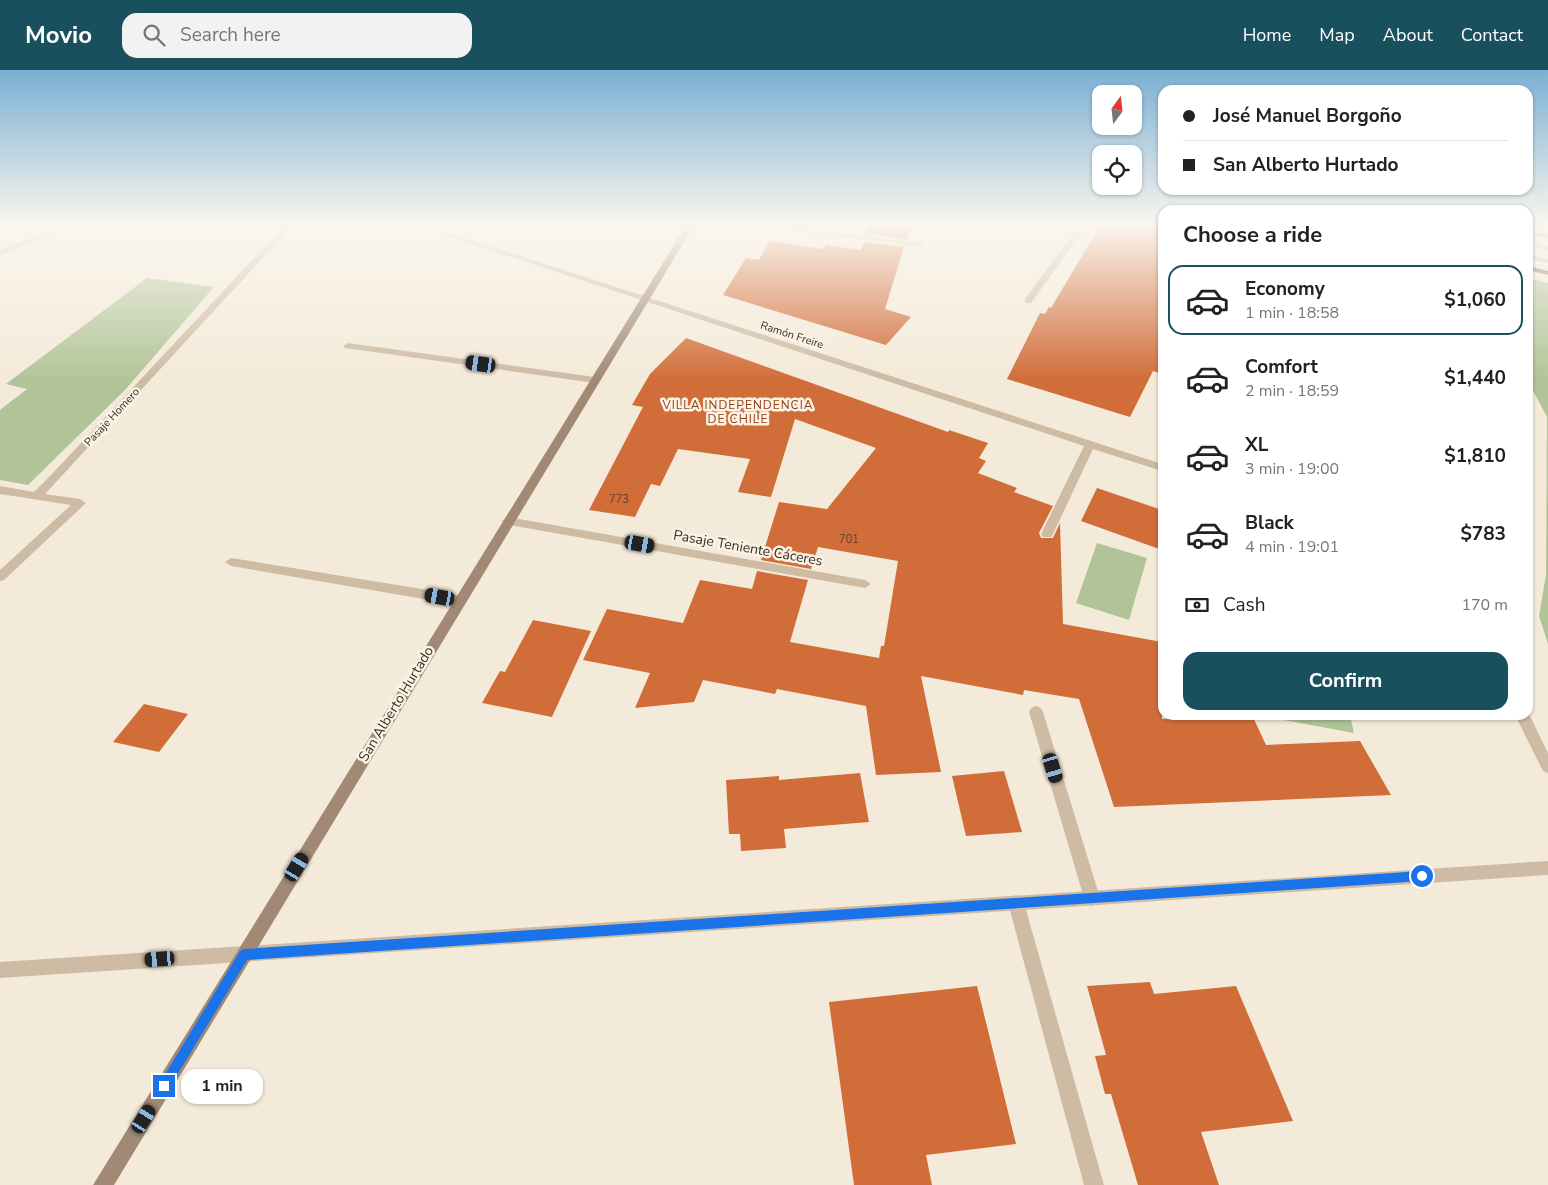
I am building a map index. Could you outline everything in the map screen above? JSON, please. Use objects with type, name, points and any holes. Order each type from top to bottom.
[{"type":"main road","name":"San Alberto Hurtado","points":[[103,1185],[459,600],[660,276]]},
{"type":"street","name":"Pasaje Homero","points":[[36,496],[56,477],[242,276]]},
{"type":"street","name":"Ramón Freire","points":[[573,276],[1158,467]]},
{"type":"street","points":[[1028,301],[1046,276]]},
{"type":"street","points":[[348,346],[595,380]]},
{"type":"street","points":[[1047,534],[1090,445]]},
{"type":"street","points":[[0,490],[80,503],[0,577]]},
{"type":"street","name":"Pasaje Teniente Cáceres","points":[[508,521],[865,584]]},
{"type":"street","points":[[230,562],[459,600]]},
{"type":"street","points":[[1036,712],[1092,898]]},
{"type":"street","points":[[1524,720],[1548,767]]},
{"type":"street","points":[[0,970],[1548,868]]},
{"type":"street","points":[[1016,903],[1094,1185]]},
{"type":"green space","points":[[147,278],[214,287],[125,390],[28,485],[0,480],[0,410],[27,389],[6,384]]},
{"type":"green space","points":[[1533,279],[1548,283],[1548,644],[1539,616],[1546,575],[1547,417],[1533,390]]},
{"type":"green space","points":[[1097,543],[1147,558],[1129,620],[1076,603]]},
{"type":"green space","points":[[1283,720],[1351,720],[1354,733]]},
{"type":"building","points":[[735,276],[895,276],[885,309],[911,317],[886,345],[723,295]]},
{"type":"building","points":[[1070,276],[1158,276],[1158,373],[1153,371],[1130,417],[1007,379],[1040,313],[1045,314],[1049,307],[1051,308]]},
{"type":"building","points":[[686,338],[948,432],[949,430],[988,443],[979,458],[986,461],[978,473],[1017,488],[1014,492],[1053,506],[1039,533],[1041,538],[1053,538],[1060,523],[1063,624],[1158,641],[1158,720],[1254,720],[1266,745],[1360,741],[1391,795],[1114,807],[1079,699],[1024,690],[1023,695],[921,676],[941,772],[876,775],[866,706],[777,689],[775,694],[703,680],[694,702],[635,708],[650,673],[583,660],[607,609],[683,623],[700,580],[752,589],[757,571],[808,580],[790,642],[879,658],[881,646],[884,646],[898,561],[818,547],[811,569],[761,560],[779,502],[827,509],[876,448],[795,419],[771,497],[738,492],[750,459],[678,449],[660,486],[651,484],[635,517],[589,510],[643,407],[632,405],[650,374]]},
{"type":"building","points":[[1097,488],[1158,509],[1158,549],[1081,521]]},
{"type":"building","points":[[533,620],[591,631],[552,717],[482,703],[500,671],[505,672]]},
{"type":"building","points":[[144,704],[188,714],[159,752],[113,742]]},
{"type":"building","points":[[1004,771],[1022,832],[966,836],[952,776]]},
{"type":"building","points":[[860,773],[869,822],[784,829],[786,848],[741,851],[740,834],[729,834],[726,780],[779,776],[779,780]]},
{"type":"building","points":[[1150,982],[1154,994],[1236,986],[1293,1121],[1201,1132],[1219,1185],[1138,1185],[1111,1094],[1105,1094],[1095,1056],[1106,1055],[1087,986]]},
{"type":"building","points":[[977,986],[1016,1144],[926,1155],[932,1185],[854,1185],[829,1002]]},
{"type":"district","name":"VILLA INDEPENDENCIA DE CHILE","points":[[738,412]]},
{"type":"route","points":[[164,1086],[244,954],[1422,876]]}]
